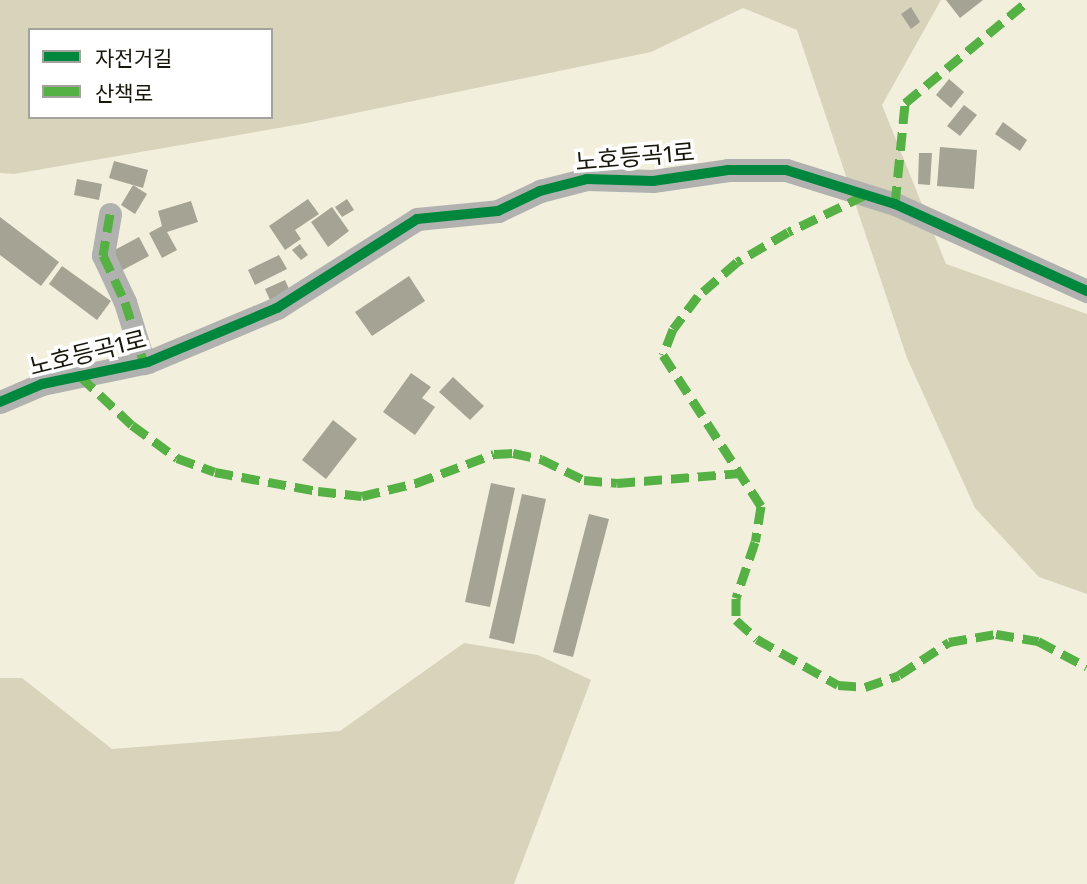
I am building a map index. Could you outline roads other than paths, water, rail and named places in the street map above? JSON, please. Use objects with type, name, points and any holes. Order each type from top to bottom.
[{"type":"street","name":"노호등곡1로","points":[[0,402],[42,384],[144,363],[277,308],[417,219],[498,211],[540,191],[587,179],[653,181],[728,170],[786,170],[895,204],[1087,291]]},
{"type":"street","points":[[110,214],[103,255],[125,302],[144,363]]}]
